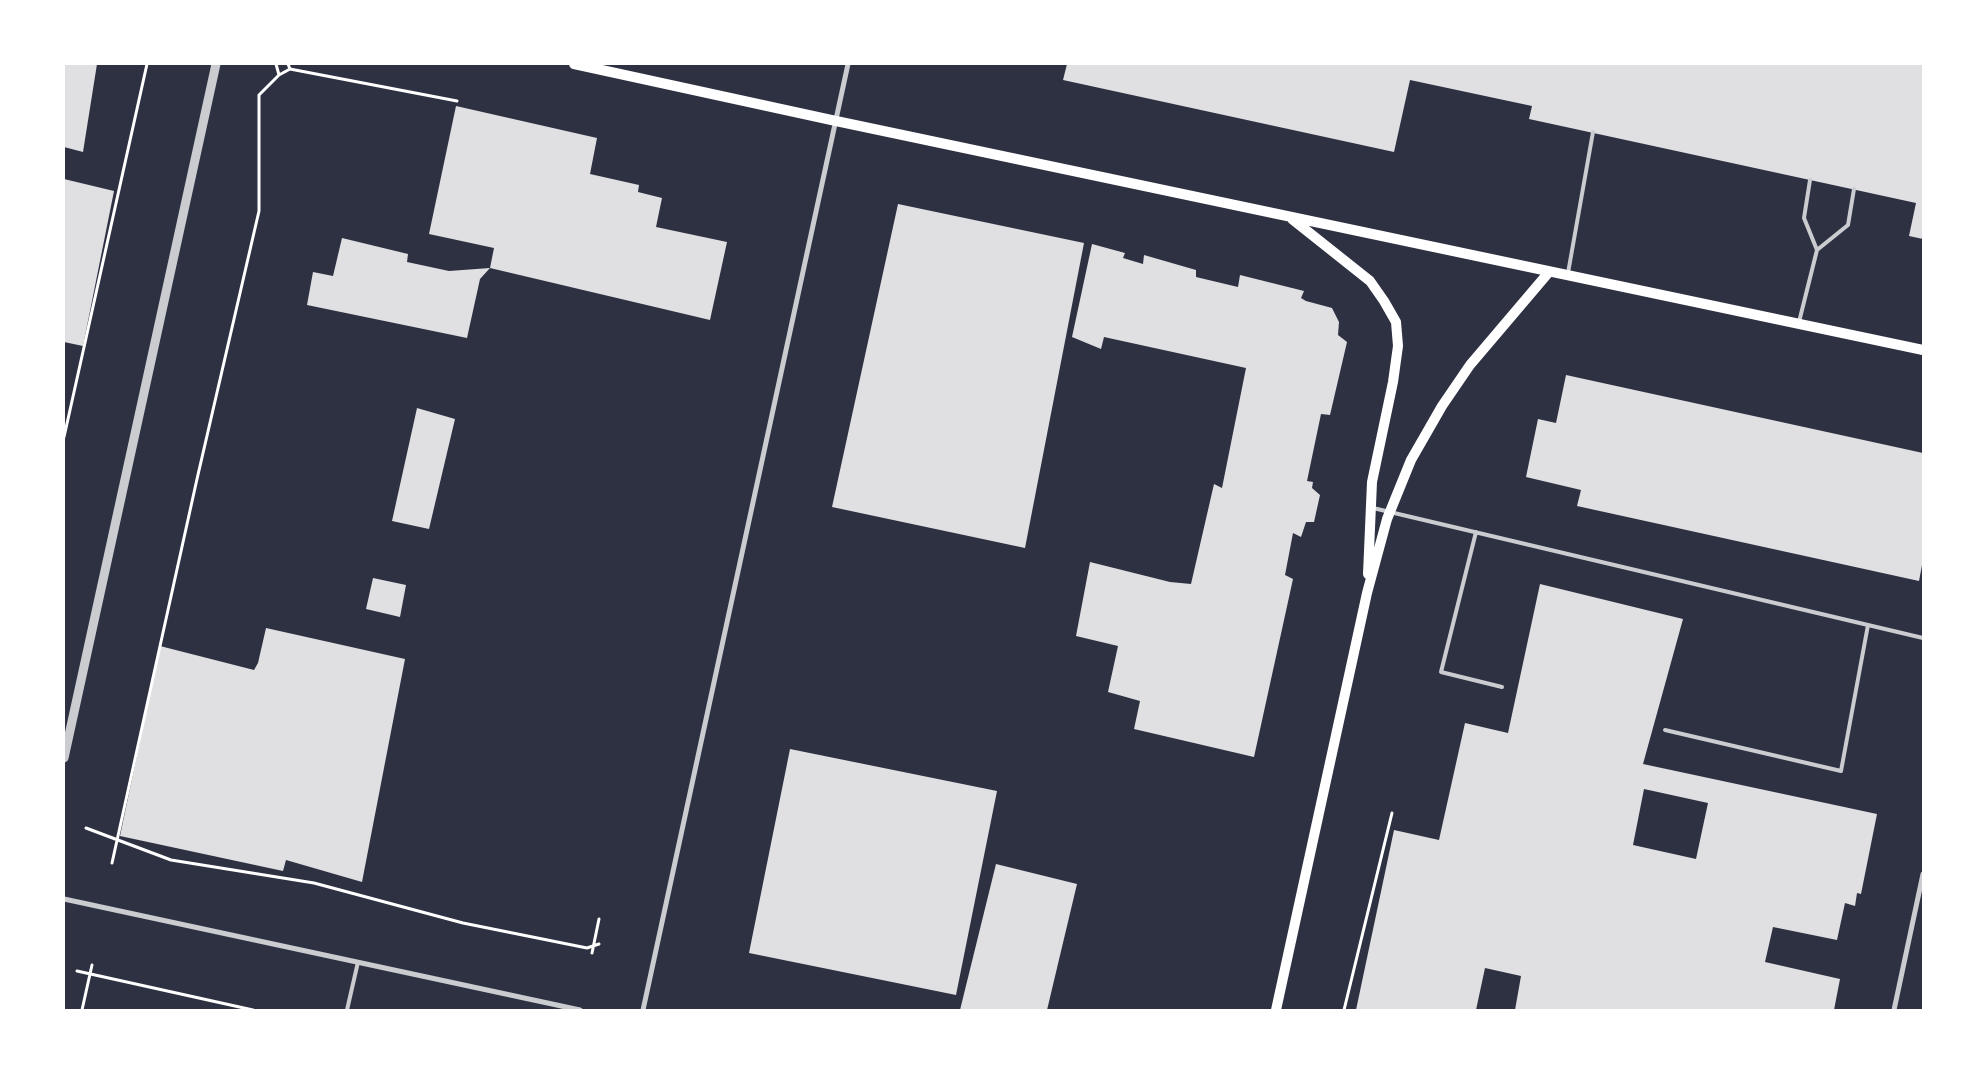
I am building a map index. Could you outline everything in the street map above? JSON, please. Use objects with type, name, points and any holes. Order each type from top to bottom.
[{"type":"main road","points":[[574,64],[1291,218],[1923,350]]},
{"type":"main road","points":[[1291,218],[1370,281],[1396,322],[1398,346],[1393,382],[1372,482],[1367,593]]},
{"type":"main road","points":[[1276,1010],[1367,593],[1390,512],[1411,460],[1442,406],[1470,365],[1549,272]]},
{"type":"street","points":[[64,758],[216,64]]},
{"type":"street","points":[[643,1010],[848,64]]},
{"type":"street","points":[[1894,1010],[1923,874]]},
{"type":"street","points":[[64,899],[580,1010]]},
{"type":"lane","points":[[1568,276],[1593,132]]},
{"type":"lane","points":[[1798,324],[1817,250],[1804,218],[1810,180]]},
{"type":"lane","points":[[1817,250],[1848,225],[1854,189]]},
{"type":"lane","points":[[1370,507],[1923,638]]},
{"type":"lane","points":[[1476,532],[1441,672],[1502,687]]},
{"type":"lane","points":[[1665,730],[1841,771],[1868,625]]},
{"type":"lane","points":[[347,1010],[358,962]]},
{"type":"path","points":[[64,437],[147,64]]},
{"type":"path","points":[[276,64],[279,76]]},
{"type":"path","points":[[288,64],[290,68]]},
{"type":"path","points":[[112,863],[258,211],[259,95],[290,68],[457,101]]},
{"type":"path","points":[[1344,1010],[1392,813]]},
{"type":"path","points":[[86,828],[171,860],[314,883],[462,923],[587,948],[599,944]]},
{"type":"path","points":[[592,953],[598,919]]},
{"type":"path","points":[[82,1010],[92,965]]},
{"type":"path","points":[[77,971],[253,1010]]},
{"type":"building","points":[[64,64],[97,64],[83,152],[64,147]]},
{"type":"building","points":[[1067,64],[1923,64],[1923,239],[1909,236],[1916,203],[1529,119],[1532,106],[1410,80],[1394,152],[1063,80]]},
{"type":"building","points":[[456,106],[597,138],[590,174],[639,185],[638,192],[662,198],[656,227],[727,242],[710,320],[490,268],[494,248],[429,234]]},
{"type":"building","points":[[64,179],[114,191],[83,346],[64,342]]},
{"type":"building","points":[[898,204],[1084,243],[1025,548],[832,507]]},
{"type":"building","points":[[342,238],[408,254],[407,262],[449,271],[490,268],[480,279],[467,338],[307,305],[313,272],[333,276]]},
{"type":"building","points":[[1092,244],[1125,253],[1123,258],[1143,264],[1144,255],[1196,270],[1196,277],[1238,287],[1240,275],[1304,291],[1301,298],[1332,308],[1339,322],[1338,335],[1347,342],[1330,415],[1321,414],[1307,481],[1313,482],[1312,488],[1320,495],[1314,522],[1306,522],[1301,537],[1293,533],[1285,575],[1293,579],[1254,757],[1134,729],[1140,701],[1108,692],[1118,646],[1076,636],[1090,562],[1170,582],[1191,584],[1214,484],[1222,488],[1246,368],[1104,337],[1101,349],[1072,337]]},
{"type":"building","points":[[1566,375],[1923,453],[1923,560],[1919,581],[1577,506],[1581,490],[1526,477],[1538,419],[1556,423]]},
{"type":"building","points":[[417,408],[455,419],[429,529],[392,521]]},
{"type":"building","points":[[373,578],[406,585],[400,617],[366,609]]},
{"type":"building","points":[[1540,584],[1683,619],[1643,764],[1877,814],[1861,894],[1857,893],[1855,906],[1845,903],[1837,940],[1773,927],[1765,962],[1840,979],[1834,1010],[1515,1010],[1521,976],[1485,968],[1476,1010],[1356,1010],[1394,830],[1439,840],[1465,723],[1508,733]],"holes":[[[1644,789],[1708,803],[1696,859],[1633,845]]]},
{"type":"building","points":[[266,628],[405,659],[362,882],[286,860],[283,871],[120,836],[160,646],[254,670],[258,663]]},
{"type":"building","points":[[790,749],[997,791],[956,995],[749,953]]},
{"type":"building","points":[[996,864],[1077,884],[1047,1010],[960,1010]]}]
